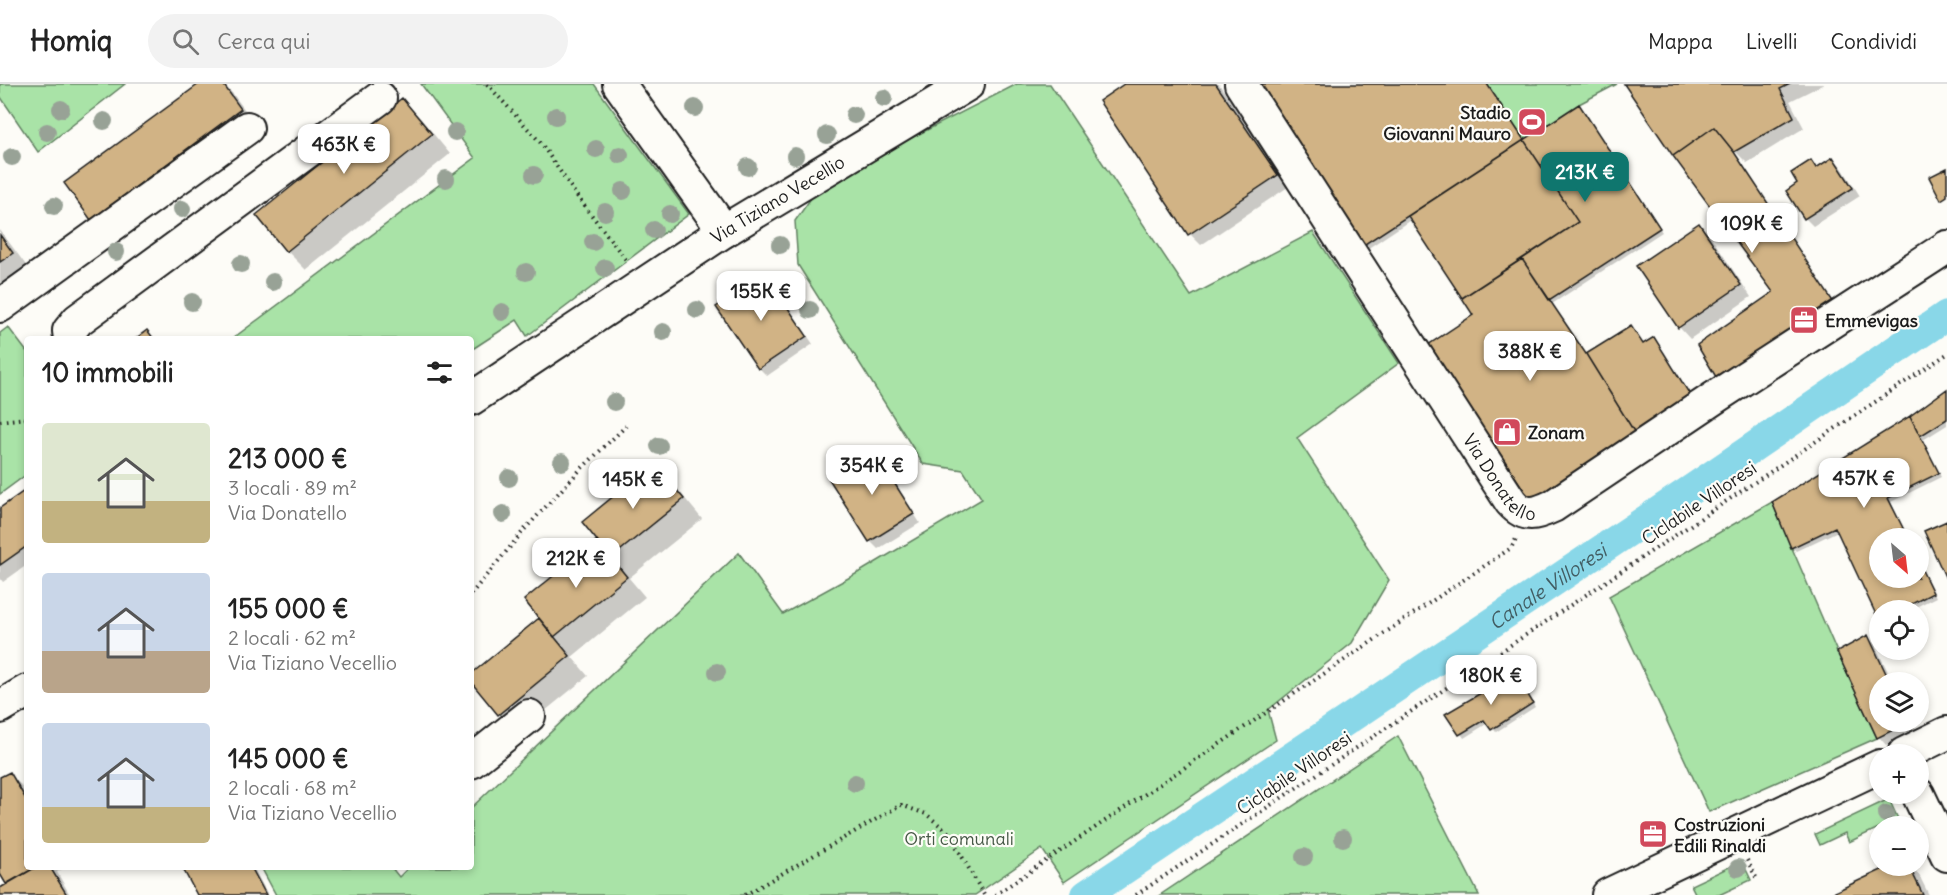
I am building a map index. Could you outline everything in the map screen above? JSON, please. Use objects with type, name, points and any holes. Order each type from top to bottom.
[{"type":"street","points":[[619,84],[724,231]]},
{"type":"street","name":"Via Tiziano Vecellio","points":[[474,397],[724,231],[968,84]]},
{"type":"street","name":"Via Donatello","points":[[1241,84],[1511,502],[1518,509],[1527,513],[1540,512],[1553,506],[1717,396],[1947,248]]},
{"type":"street","points":[[70,336],[69,331],[78,320],[380,98]]},
{"type":"street","points":[[0,306],[248,128]]},
{"type":"street","points":[[0,707],[24,693]]},
{"type":"street","points":[[474,760],[529,716]]},
{"type":"street","points":[[1924,744],[1947,733]]},
{"type":"street","points":[[1608,895],[1869,771]]},
{"type":"street","points":[[1923,804],[1947,855]]},
{"type":"path","points":[[487,84],[540,142],[577,196],[644,284]]},
{"type":"path","name":"Ciclabile Villoresi","points":[[1136,895],[1947,354]]},
{"type":"path","points":[[0,421],[24,418]]},
{"type":"path","points":[[474,590],[525,528],[626,426]]},
{"type":"path","points":[[995,895],[1511,548],[1527,513]]},
{"type":"path","points":[[745,895],[901,805],[926,814],[948,832],[984,895]]},
{"type":"green space","points":[[0,84],[125,84],[38,152],[0,96]]},
{"type":"green space","points":[[421,84],[594,84],[689,214],[527,336],[517,320],[474,348],[474,336],[236,336],[475,158]]},
{"type":"green space","name":"Orti comunali","points":[[1017,84],[1050,84],[1191,296],[1313,232],[1399,363],[1297,438],[1389,580],[1352,643],[1268,710],[1276,740],[1064,882],[1042,849],[975,895],[276,895],[263,870],[393,870],[399,877],[406,870],[474,870],[474,805],[739,553],[783,614],[863,570],[982,499],[963,470],[923,464],[798,265],[795,221],[821,184]]},
{"type":"green space","name":"Stadio Giovanni Mauro","points":[[1487,84],[1617,84],[1579,104],[1524,140]]},
{"type":"green space","points":[[8,327],[24,348],[24,476],[0,494],[0,333]]},
{"type":"green space","points":[[1772,502],[1869,721],[1869,732],[1874,732],[1877,738],[1709,812],[1609,596]]},
{"type":"green space","points":[[1398,736],[1479,895],[1160,895]]},
{"type":"green space","points":[[1878,804],[1891,804],[1897,816],[1869,816],[1869,833],[1849,842],[1845,833],[1820,845],[1815,834]]},
{"type":"green space","points":[[1742,861],[1751,880],[1719,895],[1696,895],[1691,885]]},
{"type":"building","points":[[199,84],[223,84],[241,109],[91,220],[64,183]]},
{"type":"building","points":[[1124,84],[1216,84],[1278,175],[1188,235],[1099,101]]},
{"type":"building","points":[[1255,84],[1487,84],[1524,140],[1362,246]]},
{"type":"building","points":[[1624,84],[1790,84],[1780,89],[1794,117],[1734,152],[1714,127],[1673,156]]},
{"type":"building","points":[[402,98],[432,134],[286,252],[256,215]]},
{"type":"building","points":[[1579,104],[1660,228],[1549,300],[1522,259],[1578,222],[1524,140]]},
{"type":"building","points":[[1714,127],[1734,152],[1834,303],[1716,377],[1697,345],[1773,292],[1673,156]]},
{"type":"building","points":[[1524,140],[1578,222],[1462,298],[1408,216]]},
{"type":"building","points":[[1833,157],[1853,188],[1804,219],[1786,191],[1797,183],[1791,173],[1811,160],[1816,168]]},
{"type":"building","points":[[1947,168],[1947,196],[1941,200],[1929,177]]},
{"type":"building","points":[[1699,223],[1741,285],[1678,328],[1636,266]]},
{"type":"building","points":[[0,235],[13,253],[0,262]]},
{"type":"building","points":[[1522,259],[1586,354],[1635,433],[1531,501],[1428,345],[1473,315],[1462,298]]},
{"type":"building","points":[[765,274],[807,336],[758,369],[716,307]]},
{"type":"building","points":[[1631,326],[1643,344],[1654,337],[1692,398],[1635,433],[1586,354]]},
{"type":"building","points":[[147,330],[152,336],[139,336]]},
{"type":"building","points":[[1947,389],[1947,419],[1920,436],[1910,416]]},
{"type":"building","points":[[1910,416],[1939,473],[1888,498],[1903,528],[1869,528],[1869,588],[1929,588],[1929,585],[1933,593],[1919,600],[1869,600],[1835,527],[1791,548],[1772,502]]},
{"type":"building","points":[[874,451],[914,514],[869,542],[829,479]]},
{"type":"building","points":[[654,463],[684,499],[611,558],[582,522]]},
{"type":"building","points":[[24,491],[24,548],[0,565],[0,508]]},
{"type":"building","points":[[1947,521],[1947,581],[1929,542],[1929,529]]},
{"type":"building","points":[[597,540],[627,577],[554,637],[524,600]]},
{"type":"building","points":[[539,618],[570,656],[498,715],[474,686],[474,672]]},
{"type":"building","points":[[1868,635],[1869,660],[1880,660],[1885,672],[1869,672],[1869,721],[1837,652]]},
{"type":"building","points":[[1515,673],[1533,703],[1491,730],[1484,720],[1459,735],[1445,714]]},
{"type":"building","points":[[1874,732],[1889,732],[1877,738]]},
{"type":"building","points":[[10,772],[24,796],[24,870],[31,870],[6,884],[0,874],[0,777]]},
{"type":"building","points":[[31,870],[52,870],[67,895],[0,895],[0,888]]},
{"type":"building","points":[[184,870],[253,870],[266,895],[197,895]]},
{"type":"building","points":[[1869,876],[1914,876],[1923,895],[1828,895]]},
{"type":"waterway","name":"Canale Villoresi","points":[[1086,895],[1695,487],[1947,315]]},
{"type":"place","name":"Stadio Giovanni Mauro","points":[[1532,122]]},
{"type":"place","name":"Emmevigas","points":[[1804,320]]},
{"type":"place","name":"Zonam","points":[[1507,432]]},
{"type":"place","name":"Costruzioni Edili Rinaldi","points":[[1653,834]]}]
